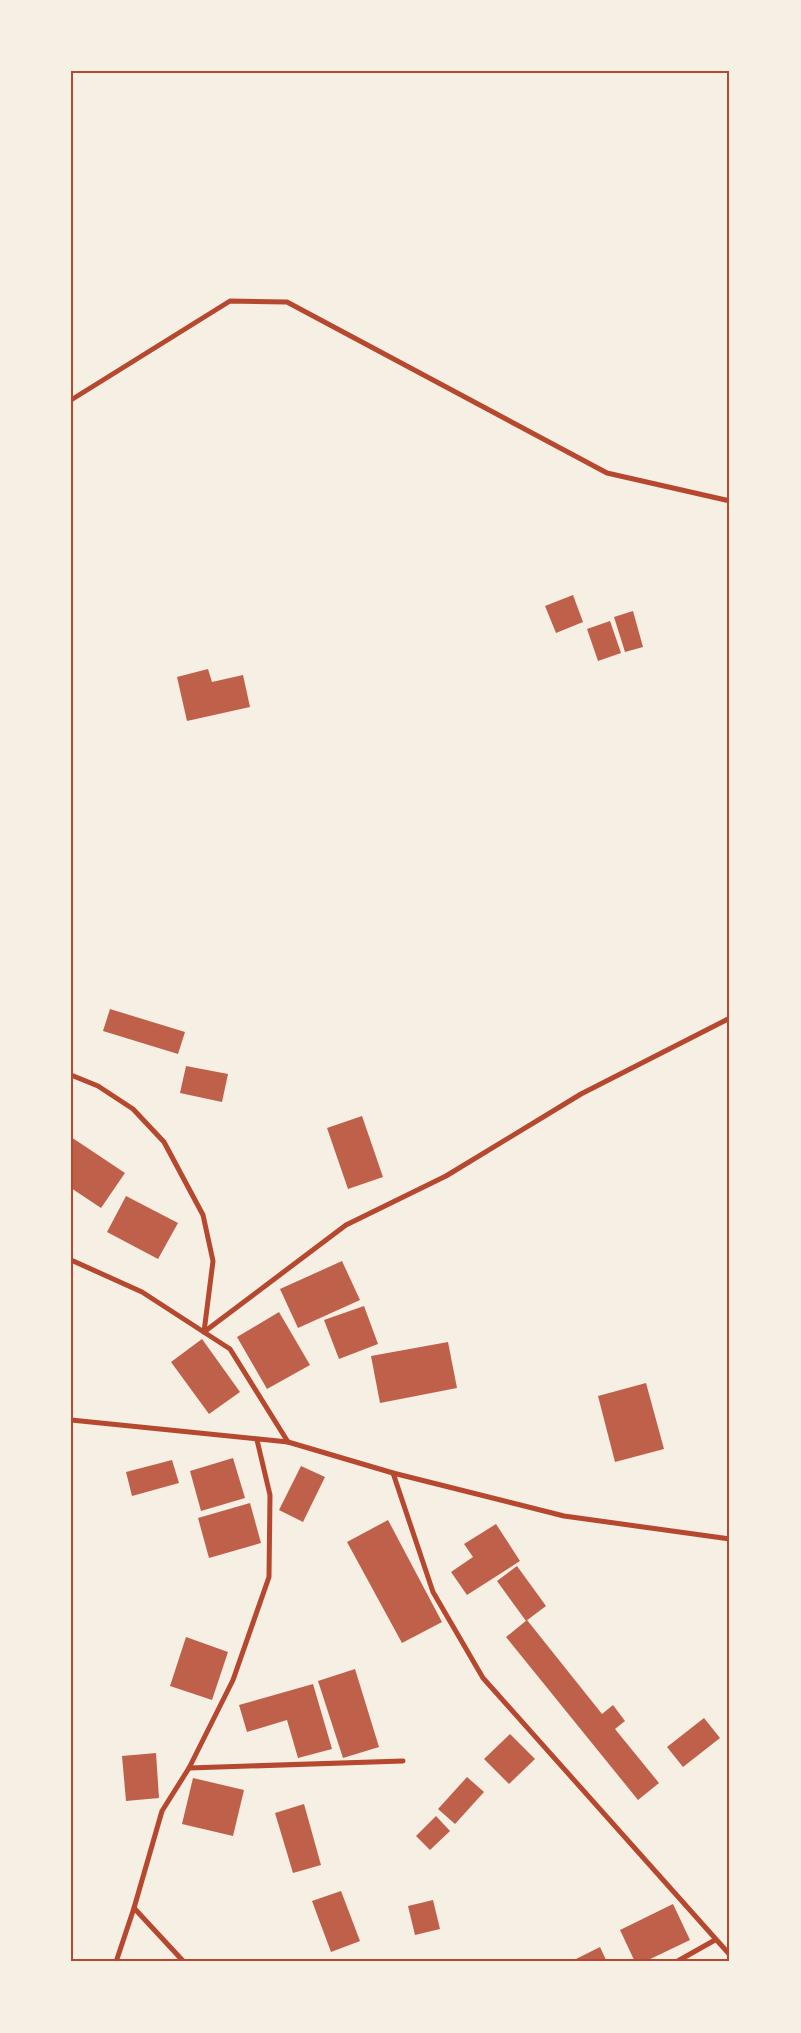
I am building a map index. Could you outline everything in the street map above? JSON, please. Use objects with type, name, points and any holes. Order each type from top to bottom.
[{"type":"street","points":[[71,400],[230,301],[287,302],[607,473],[730,501]]},
{"type":"street","points":[[204,1332],[346,1225],[446,1176],[581,1094],[730,1018]]},
{"type":"street","points":[[71,1075],[98,1086],[133,1109],[164,1142],[203,1215],[213,1261],[204,1332]]},
{"type":"street","points":[[71,1260],[142,1292],[230,1349],[288,1442]]},
{"type":"street","points":[[71,1420],[288,1442],[393,1473],[564,1516],[730,1540]]},
{"type":"street","points":[[116,1962],[162,1811],[189,1768],[233,1680],[269,1577],[270,1495],[257,1440]]},
{"type":"street","points":[[393,1473],[433,1592],[482,1678],[730,1956]]},
{"type":"street","points":[[189,1768],[403,1761]]},
{"type":"street","points":[[134,1908],[184,1962]]},
{"type":"street","points":[[676,1962],[716,1940]]},
{"type":"building","points":[[573,595],[583,622],[556,633],[545,606]]},
{"type":"building","points":[[633,611],[643,647],[625,652],[614,617]]},
{"type":"building","points":[[610,621],[621,653],[598,661],[587,629]]},
{"type":"building","points":[[208,669],[212,682],[243,675],[250,707],[187,721],[177,677]]},
{"type":"building","points":[[110,1009],[185,1032],[178,1054],[103,1031]]},
{"type":"building","points":[[186,1066],[228,1074],[222,1102],[180,1093]]},
{"type":"building","points":[[362,1116],[383,1177],[348,1189],[327,1128]]},
{"type":"building","points":[[71,1137],[125,1173],[101,1208],[71,1188]]},
{"type":"building","points":[[126,1196],[178,1223],[158,1259],[107,1232]]},
{"type":"building","points":[[342,1261],[360,1300],[298,1328],[280,1289]]},
{"type":"building","points":[[364,1306],[378,1344],[339,1359],[324,1320]]},
{"type":"building","points":[[279,1312],[310,1365],[267,1389],[237,1337]]},
{"type":"building","points":[[202,1339],[240,1392],[209,1414],[171,1362]]},
{"type":"building","points":[[448,1342],[457,1388],[380,1403],[371,1356]]},
{"type":"building","points":[[646,1383],[664,1449],[615,1462],[598,1396]]},
{"type":"building","points":[[233,1458],[245,1498],[201,1511],[190,1471]]},
{"type":"building","points":[[172,1460],[179,1483],[132,1496],[126,1472]]},
{"type":"building","points":[[301,1466],[325,1477],[303,1522],[279,1510]]},
{"type":"building","points":[[250,1503],[261,1543],[209,1558],[198,1518]]},
{"type":"building","points":[[388,1520],[442,1622],[402,1643],[347,1542]]},
{"type":"building","points":[[496,1524],[520,1561],[467,1595],[451,1572],[473,1557],[464,1544]]},
{"type":"building","points":[[517,1566],[546,1606],[526,1621],[497,1581]]},
{"type":"building","points":[[527,1620],[602,1714],[613,1705],[625,1721],[615,1729],[659,1783],[638,1800],[506,1637]]},
{"type":"building","points":[[186,1637],[228,1652],[212,1700],[170,1686]]},
{"type":"building","points":[[355,1669],[379,1747],[343,1758],[318,1681]]},
{"type":"building","points":[[313,1684],[332,1749],[298,1758],[287,1720],[247,1732],[239,1705]]},
{"type":"building","points":[[704,1718],[720,1738],[683,1767],[667,1747]]},
{"type":"building","points":[[510,1734],[535,1759],[509,1784],[484,1759]]},
{"type":"building","points":[[156,1753],[159,1798],[126,1801],[122,1756]]},
{"type":"building","points":[[467,1777],[484,1792],[455,1824],[438,1809]]},
{"type":"building","points":[[193,1778],[244,1790],[233,1836],[182,1824]]},
{"type":"building","points":[[304,1804],[321,1865],[293,1873],[275,1813]]},
{"type":"building","points":[[436,1816],[450,1831],[430,1850],[416,1836]]},
{"type":"building","points":[[341,1891],[360,1941],[331,1952],[312,1901]]},
{"type":"building","points":[[433,1900],[440,1929],[415,1935],[408,1906]]},
{"type":"building","points":[[673,1904],[690,1940],[644,1962],[635,1962],[620,1930]]},
{"type":"building","points":[[600,1947],[607,1962],[570,1962]]}]
